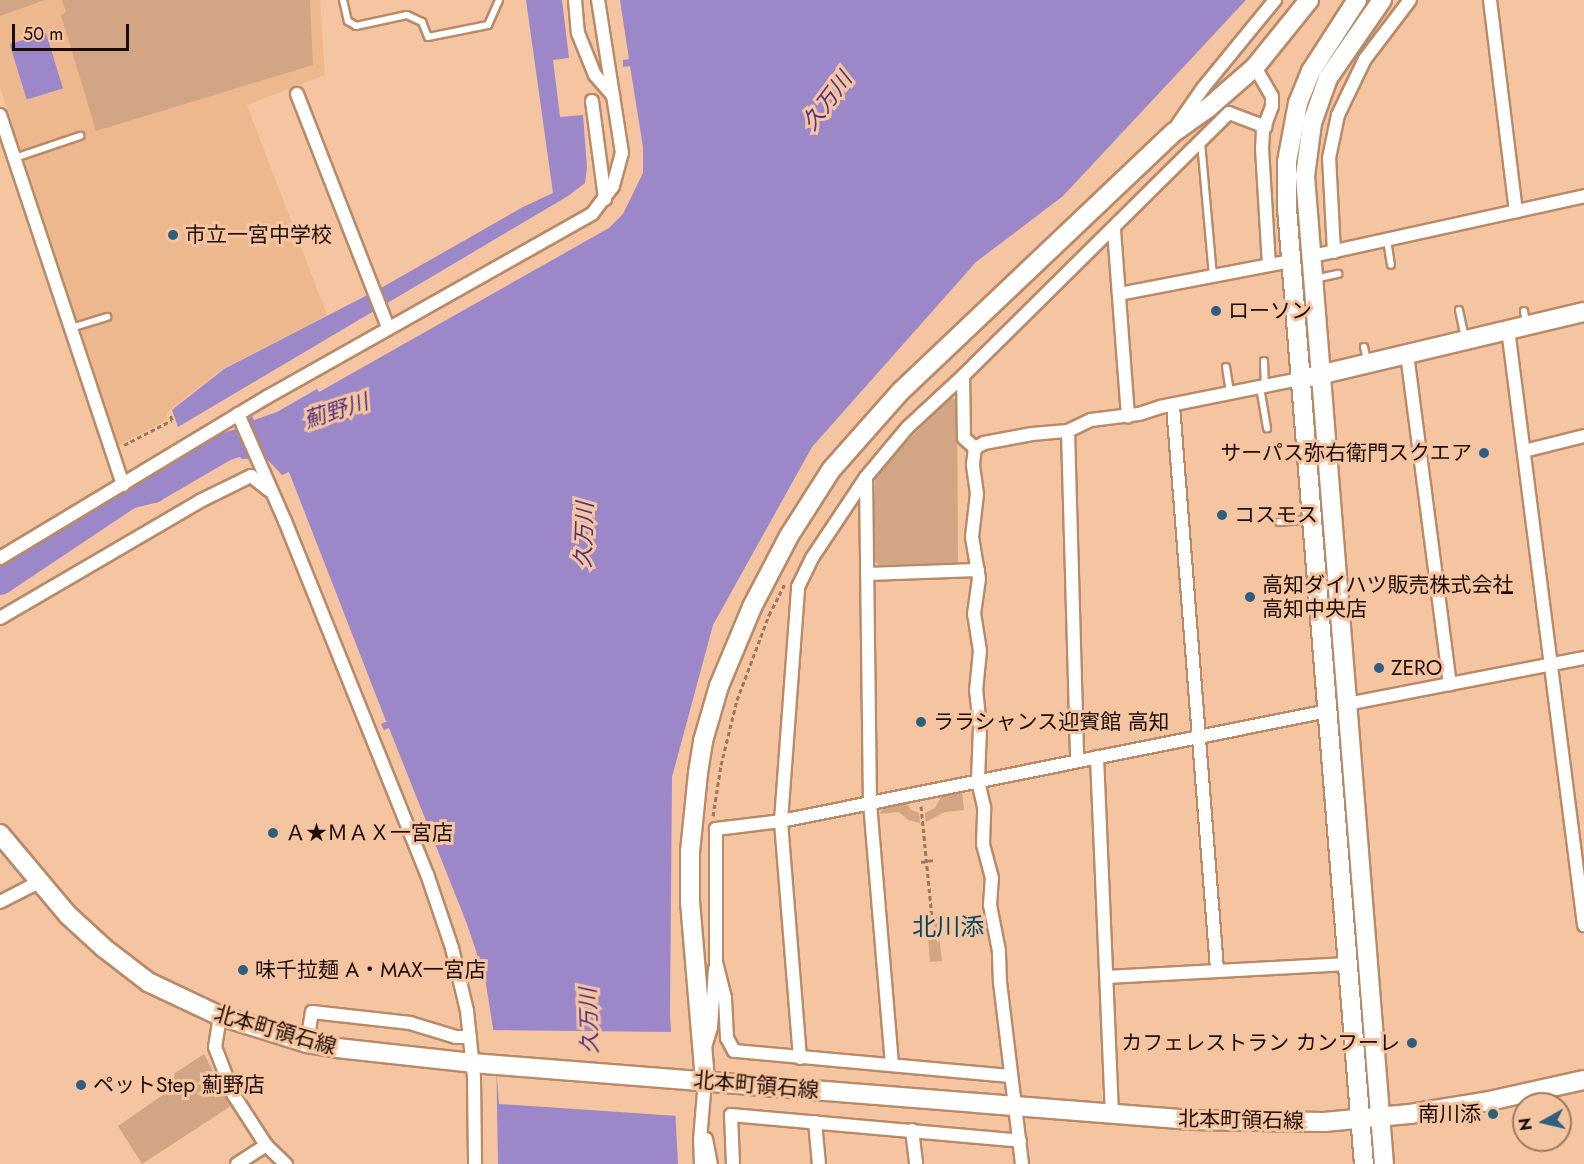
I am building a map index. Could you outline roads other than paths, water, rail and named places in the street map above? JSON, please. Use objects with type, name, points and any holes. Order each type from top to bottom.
[{"type":"street","points":[[575,0],[578,33],[595,75],[613,96]]},
{"type":"street","points":[[0,558],[238,414],[592,213],[605,199],[618,171],[622,153],[598,0]]},
{"type":"street","points":[[1173,133],[1203,88],[1275,0]]},
{"type":"street","points":[[703,1052],[690,902],[694,808],[703,741],[719,686],[752,607],[789,536],[831,470],[867,426],[1173,133],[1208,108],[1255,67],[1309,0]]},
{"type":"street","points":[[1357,0],[1316,63],[1298,103],[1287,162],[1291,261],[1300,379],[1364,1164]]},
{"type":"street","points":[[1382,0],[1328,78],[1312,123],[1307,146],[1305,176],[1383,1164]]},
{"type":"street","points":[[1334,252],[1329,158],[1338,115],[1362,66],[1410,0]]},
{"type":"street","points":[[1490,0],[1516,211]]},
{"type":"street","points":[[1255,67],[1272,97],[1262,148],[1262,268]]},
{"type":"street","points":[[297,94],[388,328]]},
{"type":"street","points":[[592,101],[605,199]]},
{"type":"street","points":[[800,1058],[781,821],[798,587],[812,558],[866,477],[908,427],[1114,230],[1229,113],[1265,127]]},
{"type":"street","points":[[0,115],[123,485]]},
{"type":"street","points":[[1312,256],[1584,196]]},
{"type":"street","points":[[1114,230],[1128,416]]},
{"type":"street","points":[[1119,294],[1291,261]]},
{"type":"street","points":[[1022,1164],[999,983],[999,951],[990,905],[992,878],[983,844],[984,807],[978,780],[980,727],[975,691],[980,651],[974,614],[978,570],[972,537],[977,494],[973,464],[975,448],[984,442],[1068,431],[1091,420],[1128,416],[1230,392],[1300,379],[1320,374],[1366,355],[1407,354],[1508,329],[1525,318],[1584,312]]},
{"type":"street","points":[[1508,329],[1549,665],[1584,925]]},
{"type":"street","points":[[1407,354],[1449,684]]},
{"type":"street","points":[[963,376],[964,438],[975,448]]},
{"type":"street","points":[[1173,405],[1217,969]]},
{"type":"street","points":[[238,414],[269,490],[285,521],[439,908],[461,978],[470,1037],[478,1063],[475,1164]]},
{"type":"street","points":[[1068,431],[1077,761]]},
{"type":"street","points":[[1524,451],[1584,436]]},
{"type":"street","points":[[0,618],[200,501],[251,476],[269,490]]},
{"type":"street","points":[[866,477],[870,803],[877,821],[889,973],[892,1065]]},
{"type":"street","points":[[867,574],[978,570]]},
{"type":"street","points":[[1347,704],[1584,658]]},
{"type":"street","points":[[701,1164],[702,1124],[699,1079],[703,1052],[711,1027],[716,962],[716,829],[781,821],[1328,711]]},
{"type":"street","points":[[1097,758],[1108,977],[1112,1116]]},
{"type":"street","name":"北本町領石線","points":[[0,834],[68,915],[133,972],[220,1016],[307,1043],[369,1053],[699,1079],[1112,1116],[1273,1122],[1380,1116],[1489,1101],[1584,1081]]},
{"type":"street","points":[[0,902],[39,882]]},
{"type":"street","points":[[716,962],[725,998],[730,1046],[741,1053],[1010,1076]]},
{"type":"street","points":[[1108,977],[1217,969],[1225,972],[1347,964]]},
{"type":"street","points":[[307,1043],[312,1012],[410,1023],[456,1037],[470,1037]]},
{"type":"street","points":[[220,1016],[215,1047],[232,1094],[267,1145],[286,1164]]},
{"type":"street","points":[[733,1164],[731,1115],[1020,1141]]},
{"type":"street","points":[[815,1122],[819,1164]]},
{"type":"street","points":[[702,1124],[711,1164]]},
{"type":"street","points":[[912,1130],[916,1164]]},
{"type":"street","points":[[237,1164],[267,1145]]},
{"type":"lane","points":[[343,0],[348,21],[356,26],[407,15],[422,22],[428,37],[488,26],[498,0]]},
{"type":"lane","points":[[14,158],[80,136]]},
{"type":"lane","points":[[1201,141],[1213,276]]},
{"type":"lane","points":[[1387,240],[1391,265]]},
{"type":"lane","points":[[1313,279],[1338,274]]},
{"type":"lane","points":[[1459,310],[1465,340]]},
{"type":"lane","points":[[70,328],[107,317]]},
{"type":"lane","points":[[1264,361],[1263,386],[1267,428]]},
{"type":"lane","points":[[1226,367],[1230,392]]},
{"type":"lane","points":[[1279,522],[1312,519]]},
{"type":"water","points":[[526,0],[562,0],[569,58],[553,60],[560,117],[583,115],[587,167],[585,183],[568,196],[178,427],[172,410],[224,369],[381,288],[523,207],[553,193]]},
{"type":"water","name":"久万川","points":[[620,0],[1246,0],[1063,196],[976,262],[812,447],[713,625],[672,777],[670,1013],[678,1164],[498,1164],[496,1047],[485,978],[467,924],[389,728],[391,727],[384,730],[381,724],[388,721],[386,721],[289,472],[282,475],[266,458],[241,459],[231,434],[252,416],[254,420],[277,412],[317,389],[319,392],[609,228],[623,214],[643,173],[643,147],[630,66],[623,67],[623,60],[629,59]]},
{"type":"water","points":[[46,33],[63,88],[27,100],[10,44]]},
{"type":"waterway","name":"薊野川","points":[[0,581],[129,495],[153,489],[225,447],[270,433]]},
{"type":"place","name":"市立一宮中学校","points":[[173,235]]},
{"type":"place","name":"ローソン","points":[[1216,311]]},
{"type":"place","name":"サーパス弥右衛門スクエア","points":[[1484,453]]},
{"type":"place","name":"コスモス","points":[[1222,515]]},
{"type":"place","name":"高知ダイハツ販売株式会社 高知中央店","points":[[1250,597]]},
{"type":"place","name":"ZERO","points":[[1379,668]]},
{"type":"place","name":"ララシャンス迎賓館 高知","points":[[921,722]]},
{"type":"place","name":"Ａ★ＭＡＸ一宮店","points":[[273,833]]},
{"type":"place","name":"味千拉麺 A・MAX一宮店","points":[[243,970]]},
{"type":"place","name":"カフェレストラン カンフーレ","points":[[1412,1043]]},
{"type":"place","name":"ペットStep 薊野店","points":[[81,1085]]},
{"type":"place","name":"南川添","points":[[1493,1114]]},
{"type":"district","name":"北川添","points":[[948,927]]}]
